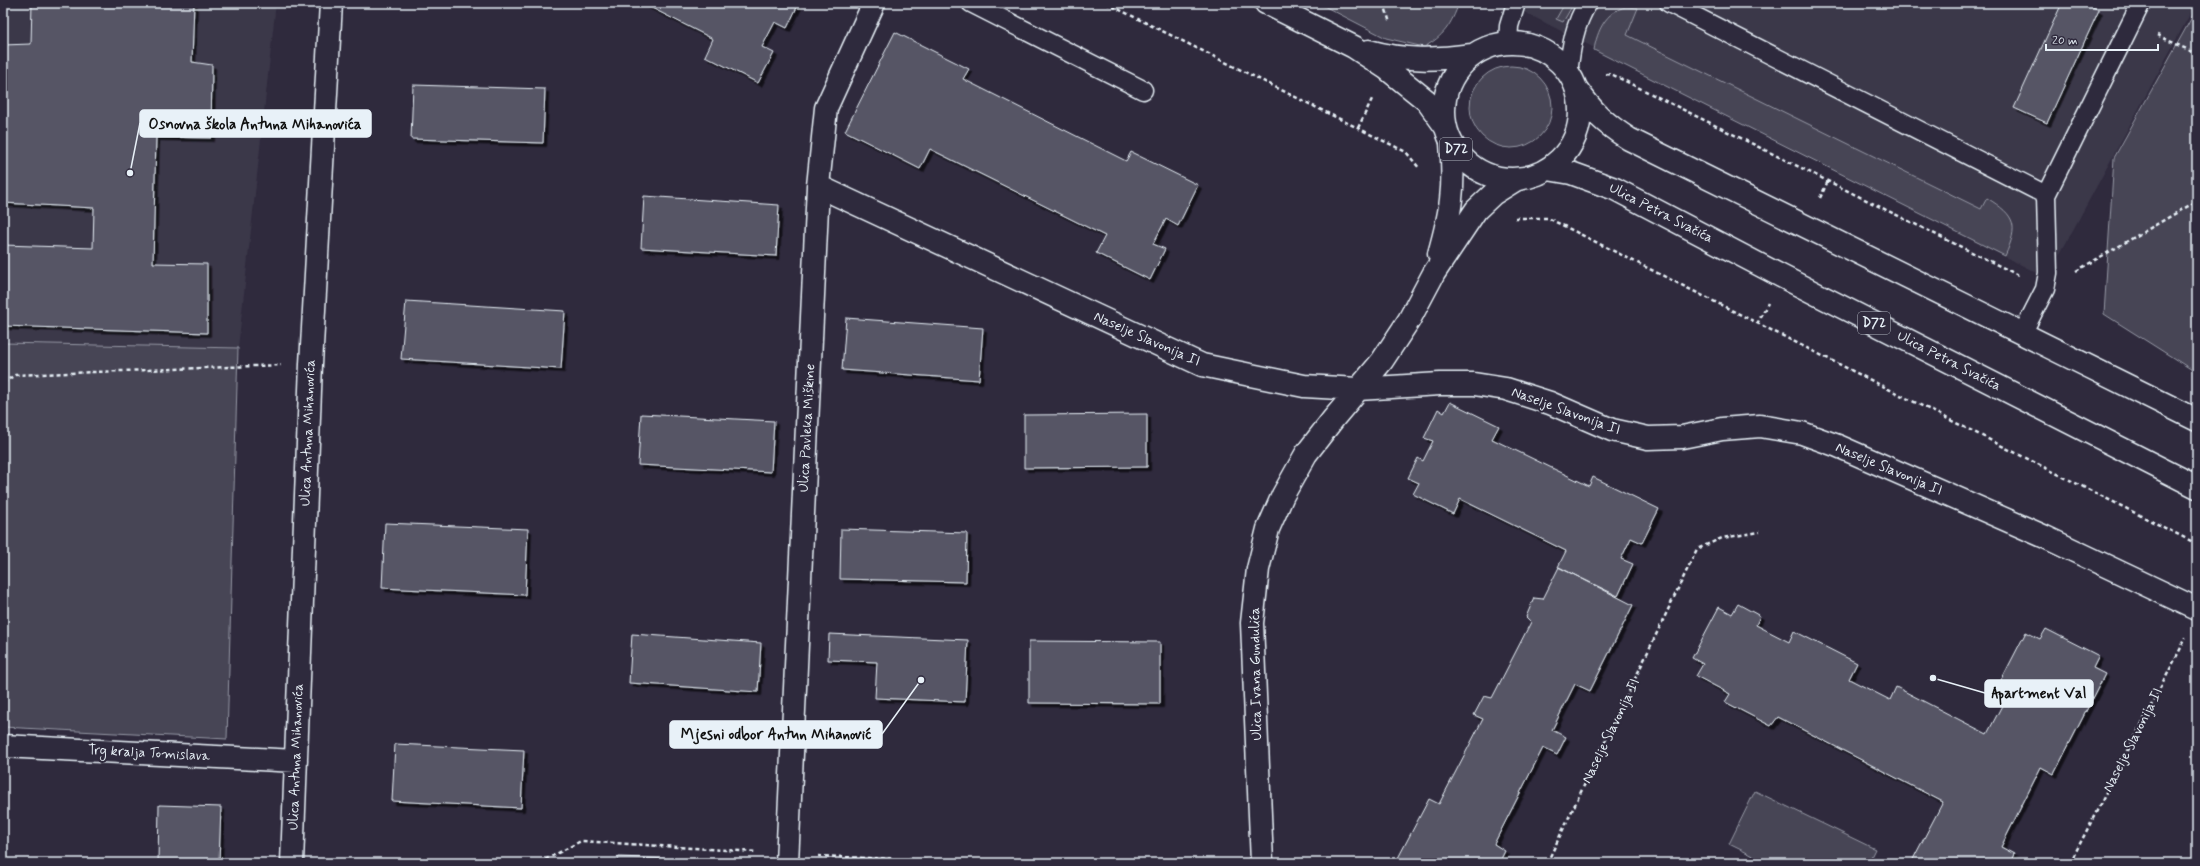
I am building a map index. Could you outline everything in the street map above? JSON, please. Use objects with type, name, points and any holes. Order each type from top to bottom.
[{"type":"street","name":"Ulica Antuna Mihanovića","points":[[292,863],[311,364],[331,3]]},
{"type":"street","name":"Ulica Pavleka Miškine","points":[[786,863],[818,186],[826,108],[874,3]]},
{"type":"street","name":"D72","points":[[1266,3],[1354,47],[1408,85],[1427,101],[1463,159],[1479,171],[1497,178],[1517,179],[1534,176],[1548,169],[1566,154],[1576,133],[1580,110],[1572,80]]},
{"type":"street","name":"D72","points":[[1448,135],[1443,106],[1448,86],[1458,69],[1472,55],[1489,47],[1508,43],[1531,46],[1552,56],[1572,80],[1593,112],[1608,126],[1628,139],[1806,225],[2197,420]]},
{"type":"street","name":"D72","points":[[1354,47],[1390,57],[1419,60],[1472,55]]},
{"type":"street","points":[[1434,273],[1451,208],[1454,189],[1448,135]]},
{"type":"street","name":"Ulica Petra Svačića","points":[[1548,169],[1571,173],[1614,189],[2197,487]]},
{"type":"street","points":[[1434,273],[1476,210],[1493,194],[1517,179]]},
{"type":"street","name":"Naselje Slavonija II","points":[[818,186],[1202,365],[1304,386],[1358,389],[1440,384],[1474,384],[1506,389],[1550,403],[1612,430],[1648,438],[1682,437],[1722,429],[1760,426],[1802,433],[1838,446],[2043,536],[2197,609]]},
{"type":"street","name":"Ulica Ivana Gundulića","points":[[1262,863],[1252,623],[1258,569],[1268,529],[1283,495],[1306,454],[1358,389],[1382,362],[1409,320],[1434,273]]},
{"type":"street","name":"Trg kralja Tomislava","points":[[3,746],[296,761]]},
{"type":"lane","points":[[971,3],[1144,90]]},
{"type":"lane","points":[[1508,43],[1509,26],[1516,3]]},
{"type":"lane","points":[[1572,80],[1571,45],[1577,24],[1588,3]]},
{"type":"lane","points":[[1669,3],[2046,195]]},
{"type":"lane","points":[[2022,334],[2045,289],[2048,267],[2046,195],[2141,3]]},
{"type":"path","points":[[1106,3],[1406,152],[1425,175]]},
{"type":"path","points":[[2131,22],[2197,54]]},
{"type":"path","points":[[1572,80],[1613,74],[2045,289],[2197,201]]},
{"type":"path","points":[[1358,128],[1374,92]]},
{"type":"path","points":[[1513,219],[1520,217],[1548,218],[2197,544]]},
{"type":"path","points":[[3,383],[15,375],[311,364]]},
{"type":"path","name":"Naselje Slavonija II","points":[[1547,863],[1697,549],[1722,538],[1760,532]]},
{"type":"path","name":"Naselje Slavonija II","points":[[2070,863],[2190,631]]},
{"type":"shaded area","points":[[3,3],[276,3],[238,348],[3,343]]},
{"type":"shaded area","points":[[1318,3],[1459,3],[1450,24],[1437,39],[1424,47],[1386,38]]},
{"type":"shaded area","points":[[1506,3],[2196,3],[2047,278]]},
{"type":"shaded area","points":[[1565,3],[1574,3],[1563,22],[1556,19]]},
{"type":"shaded area","points":[[1626,7],[1638,8],[1627,35],[1981,209],[1987,198],[1997,204],[2009,216],[2012,222],[2012,236],[2005,256],[1594,50],[1597,36],[1608,17],[1619,9]]},
{"type":"shaded area","points":[[2197,8],[2197,373],[2104,314],[2114,158]]},
{"type":"shaded area","points":[[1503,66],[1519,66],[1534,73],[1545,84],[1552,99],[1552,115],[1549,123],[1540,136],[1527,145],[1519,148],[1503,148],[1488,141],[1477,130],[1470,115],[1470,99],[1477,84],[1488,73]]},
{"type":"shaded area","points":[[3,343],[238,348],[227,739],[3,727]]},
{"type":"shaded area","points":[[1755,791],[1875,849],[1868,863],[1768,863],[1729,844]]},
{"type":"building","points":[[32,3],[194,3],[192,62],[212,65],[211,138],[156,137],[153,263],[207,264],[207,333],[3,326],[3,245],[93,248],[94,208],[3,203],[3,45],[31,44]]},
{"type":"building","points":[[642,3],[799,3],[787,28],[775,22],[762,47],[774,53],[758,83],[705,56],[713,39]]},
{"type":"building","points":[[2062,3],[2084,3],[2099,10],[2047,123],[2014,108]]},
{"type":"building","points":[[895,32],[969,69],[963,79],[1126,161],[1131,152],[1198,185],[1178,226],[1166,219],[1153,244],[1165,249],[1150,280],[1096,253],[1105,236],[930,149],[920,169],[845,131]]},
{"type":"building","points":[[413,85],[545,89],[543,143],[411,139]]},
{"type":"building","points":[[644,196],[779,205],[776,256],[641,248]]},
{"type":"building","points":[[406,301],[565,311],[561,369],[401,359]]},
{"type":"building","points":[[846,318],[983,328],[979,380],[842,370]]},
{"type":"building","points":[[1450,402],[1499,426],[1492,439],[1589,486],[1593,477],[1659,509],[1642,543],[1631,538],[1621,559],[1633,564],[1618,596],[1558,567],[1566,551],[1460,499],[1453,514],[1413,494],[1419,483],[1408,478],[1418,458],[1423,461],[1433,441],[1424,438],[1438,409],[1444,413]]},
{"type":"building","points":[[641,414],[774,421],[771,472],[638,465]]},
{"type":"building","points":[[1147,414],[1147,467],[1024,468],[1024,415]]},
{"type":"building","points":[[385,523],[528,529],[525,595],[382,588]]},
{"type":"building","points":[[841,529],[967,533],[966,582],[840,579]]},
{"type":"building","points":[[1559,567],[1633,605],[1590,691],[1575,684],[1552,730],[1566,737],[1557,755],[1543,748],[1494,844],[1505,851],[1499,863],[1444,863],[1439,861],[1438,863],[1408,863],[1398,858],[1429,799],[1439,804],[1483,719],[1474,715],[1484,696],[1492,698],[1531,622],[1526,617],[1534,598],[1543,599]]},
{"type":"building","points":[[1738,604],[1760,616],[1756,625],[1789,642],[1794,631],[1857,663],[1849,679],[1890,700],[1896,687],[1987,734],[2007,696],[1996,690],[2026,632],[2040,639],[2046,629],[2099,656],[2093,668],[2105,674],[2054,774],[2041,767],[2001,847],[2014,854],[2010,863],[1911,863],[1943,802],[1778,717],[1771,726],[1725,702],[1730,694],[1696,676],[1703,664],[1692,658],[1719,607],[1732,614]]},
{"type":"building","points":[[632,634],[761,643],[758,692],[629,683]]},
{"type":"building","points":[[829,634],[968,640],[965,702],[875,698],[877,662],[828,660]]},
{"type":"building","points":[[1029,641],[1160,642],[1160,704],[1029,703]]},
{"type":"building","points":[[395,744],[524,750],[521,808],[392,801]]},
{"type":"building","points":[[159,805],[221,807],[219,863],[158,863]]},
{"type":"building","points":[[618,857],[751,862],[751,863],[618,863]]},
{"type":"building","points":[[25,861],[57,863],[25,863]]},
{"type":"place","name":"Osnovna škola Antuna Mihanovića","points":[[130,173]]},
{"type":"place","name":"Apartment Val","points":[[1933,678]]},
{"type":"place","name":"Mjesni odbor Antun Mihanović","points":[[921,680]]}]
